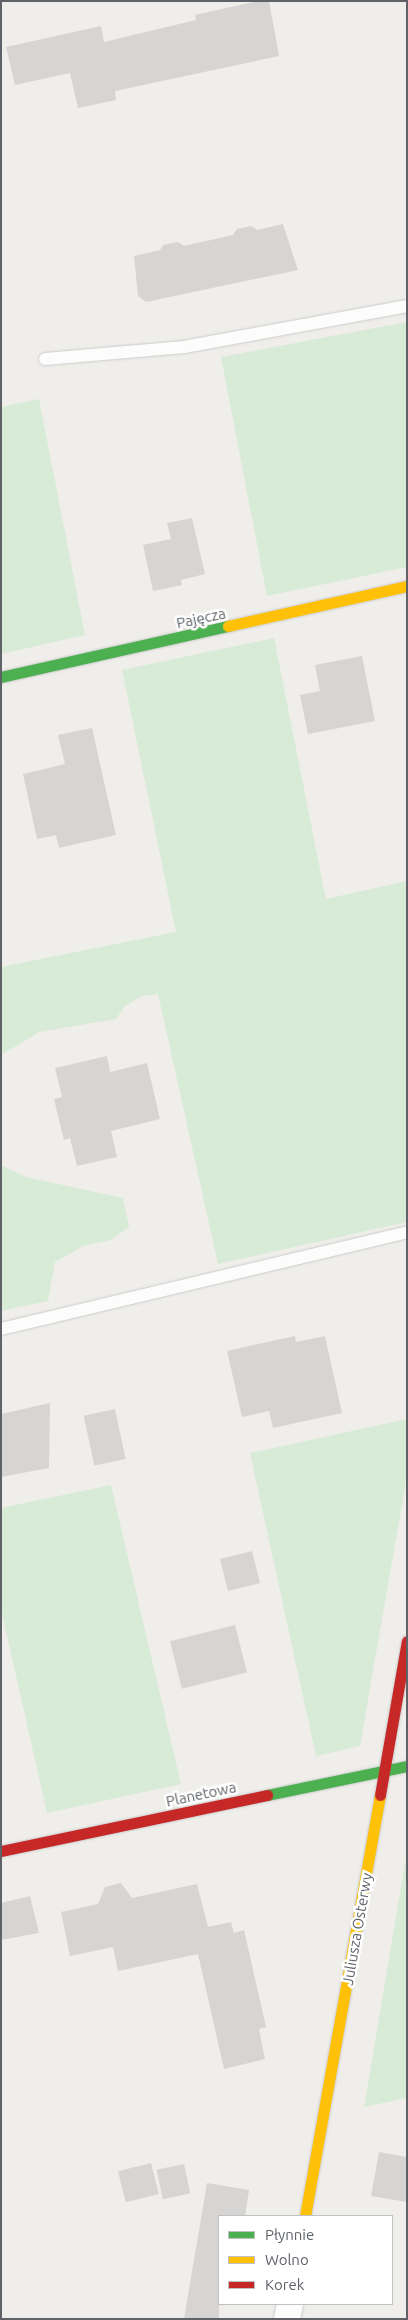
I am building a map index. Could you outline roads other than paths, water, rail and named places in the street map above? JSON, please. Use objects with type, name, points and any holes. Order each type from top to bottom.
[{"type":"street","name":"Pajęcza","points":[[1,677],[407,586]]},
{"type":"street","name":"Juliusza Osterwy","points":[[305,2215],[386,1771],[407,1640]]},
{"type":"street","name":"Planetowa","points":[[1,1850],[407,1766]]},
{"type":"street","points":[[287,2319],[290,2305]]},
{"type":"lane","points":[[45,359],[184,347],[407,306]]},
{"type":"lane","points":[[1,1329],[407,1232]]}]
